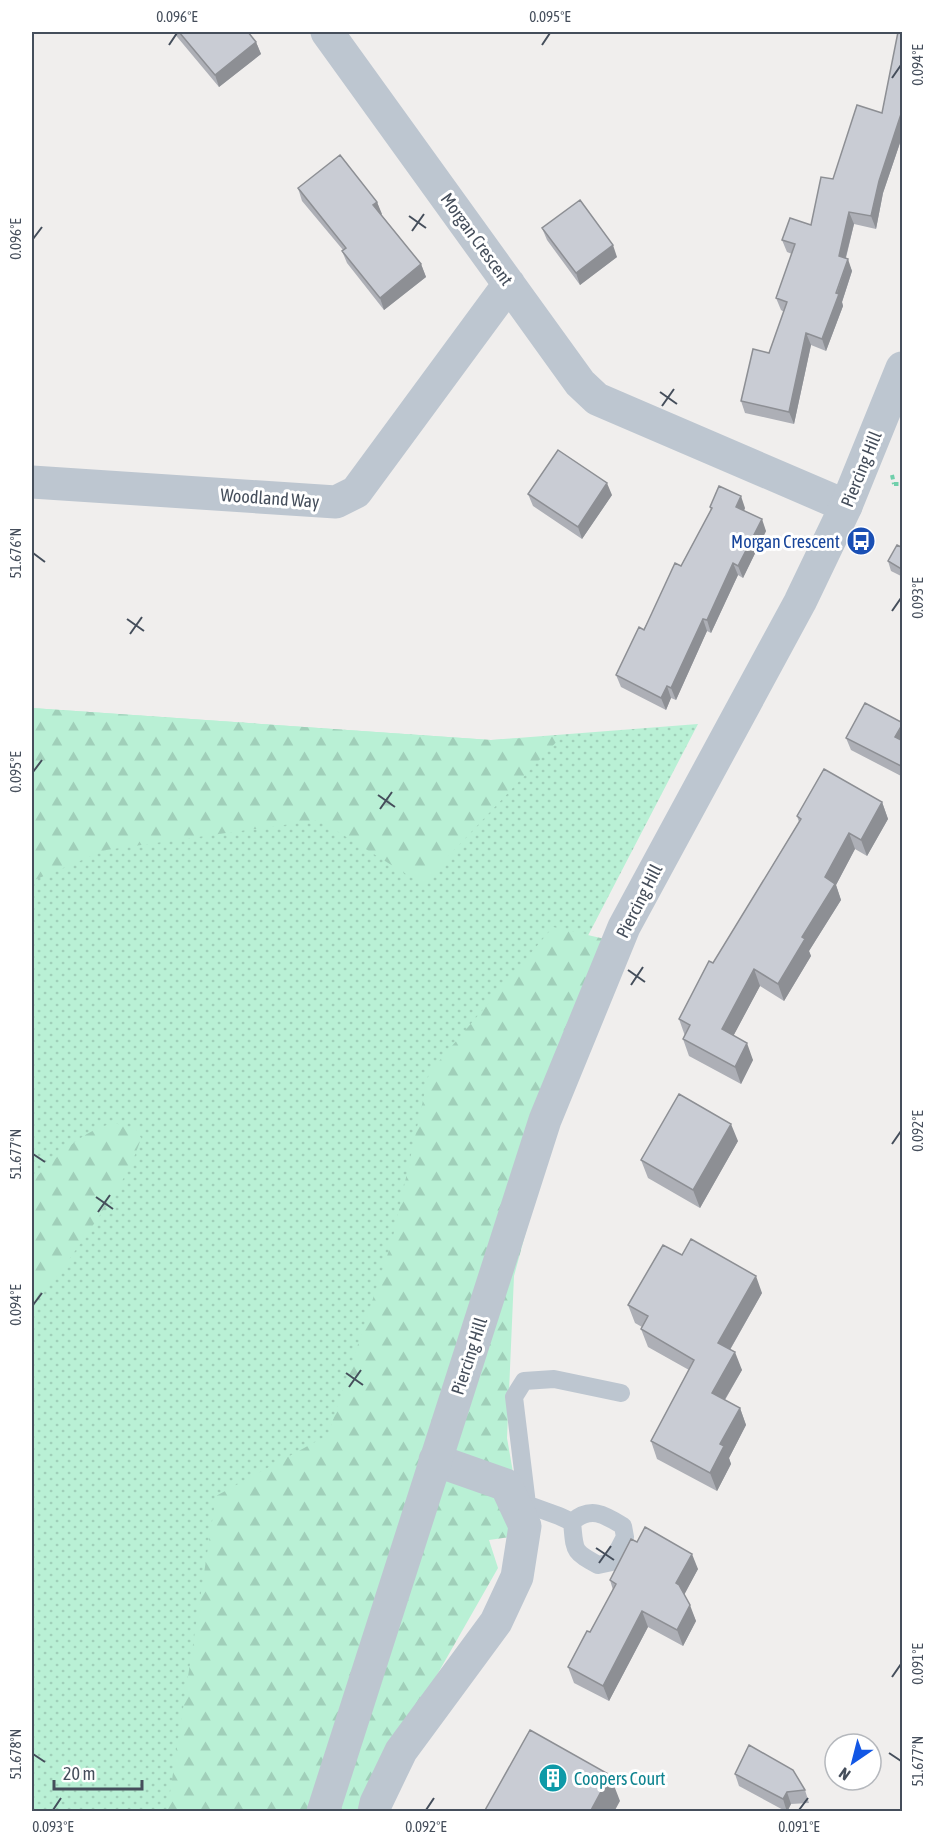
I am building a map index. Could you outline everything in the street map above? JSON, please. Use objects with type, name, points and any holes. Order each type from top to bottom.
[{"type":"street","name":"Morgan Crescent","points":[[327,32],[580,383],[597,399],[846,506]]},
{"type":"street","name":"Woodland Way","points":[[32,482],[336,502],[357,492],[508,284]]},
{"type":"street","name":"Piercing Hill","points":[[323,1812],[545,1120],[624,927],[800,602],[846,506],[903,368]]},
{"type":"street","points":[[374,1812],[400,1751],[496,1622],[517,1577],[525,1526],[520,1502],[506,1485],[435,1460]]},
{"type":"lane","points":[[572,1522],[520,1502],[514,1397],[524,1381],[554,1378],[621,1393]]},
{"type":"green space","points":[[32,708],[491,740],[698,724],[501,1103],[263,1811],[32,1811]]},
{"type":"green space","points":[[32,708],[491,740],[562,736],[422,884],[319,820],[106,850],[32,881]]},
{"type":"green space","points":[[553,927],[605,939],[514,1276],[507,1438],[524,1535],[489,1540],[498,1568],[365,1801],[363,1811],[167,1812],[216,1496],[328,1435],[392,1241],[429,1073]]},
{"type":"green space","points":[[114,1123],[136,1129],[141,1138],[131,1164],[112,1198],[76,1250],[32,1305],[32,1181],[79,1139]]},
{"type":"building","points":[[179,32],[248,32],[256,42],[215,75]]},
{"type":"building","points":[[898,32],[903,32],[903,108],[879,181],[871,216],[849,212],[839,256],[848,259],[836,293],[839,294],[822,339],[806,333],[789,412],[741,401],[753,349],[769,353],[787,302],[776,298],[795,244],[782,240],[790,218],[811,225],[821,177],[833,179],[857,105],[882,113]]},
{"type":"building","points":[[340,155],[377,202],[373,205],[421,264],[380,298],[342,251],[346,248],[298,188]]},
{"type":"building","points":[[580,200],[613,245],[576,273],[542,228]]},
{"type":"building","points":[[558,450],[607,483],[578,527],[528,494]]},
{"type":"building","points":[[719,486],[741,496],[736,507],[762,519],[738,566],[733,563],[707,620],[703,619],[671,688],[667,686],[661,698],[616,675],[639,627],[644,630],[675,563],[681,566],[712,508],[710,507]]},
{"type":"building","points":[[897,545],[903,548],[903,570],[888,561]]},
{"type":"building","points":[[865,703],[903,723],[895,737],[903,741],[903,767],[846,738]]},
{"type":"building","points":[[824,769],[882,802],[861,840],[849,833],[825,877],[835,884],[802,937],[805,939],[778,984],[754,969],[722,1029],[747,1043],[735,1067],[683,1039],[690,1025],[679,1019],[709,961],[713,963],[801,819],[797,816]]},
{"type":"building","points":[[679,1094],[731,1124],[693,1190],[641,1160]]},
{"type":"building","points":[[691,1239],[756,1276],[718,1343],[735,1352],[712,1393],[740,1408],[720,1444],[724,1446],[710,1473],[651,1441],[694,1360],[641,1329],[648,1316],[628,1305],[663,1245],[682,1255]]},
{"type":"building","points":[[645,1527],[692,1554],[676,1583],[690,1605],[677,1630],[642,1611],[603,1686],[568,1667],[616,1584],[610,1580],[631,1539],[637,1542]]},
{"type":"building","points":[[530,1730],[610,1775],[590,1812],[484,1812]]},
{"type":"building","points":[[749,1745],[793,1770],[805,1790],[787,1792],[783,1799],[735,1774]]},
{"type":"place","name":"Morgan Crescent","points":[[861,541]]},
{"type":"place","name":"Coopers Court","points":[[553,1778]]}]
